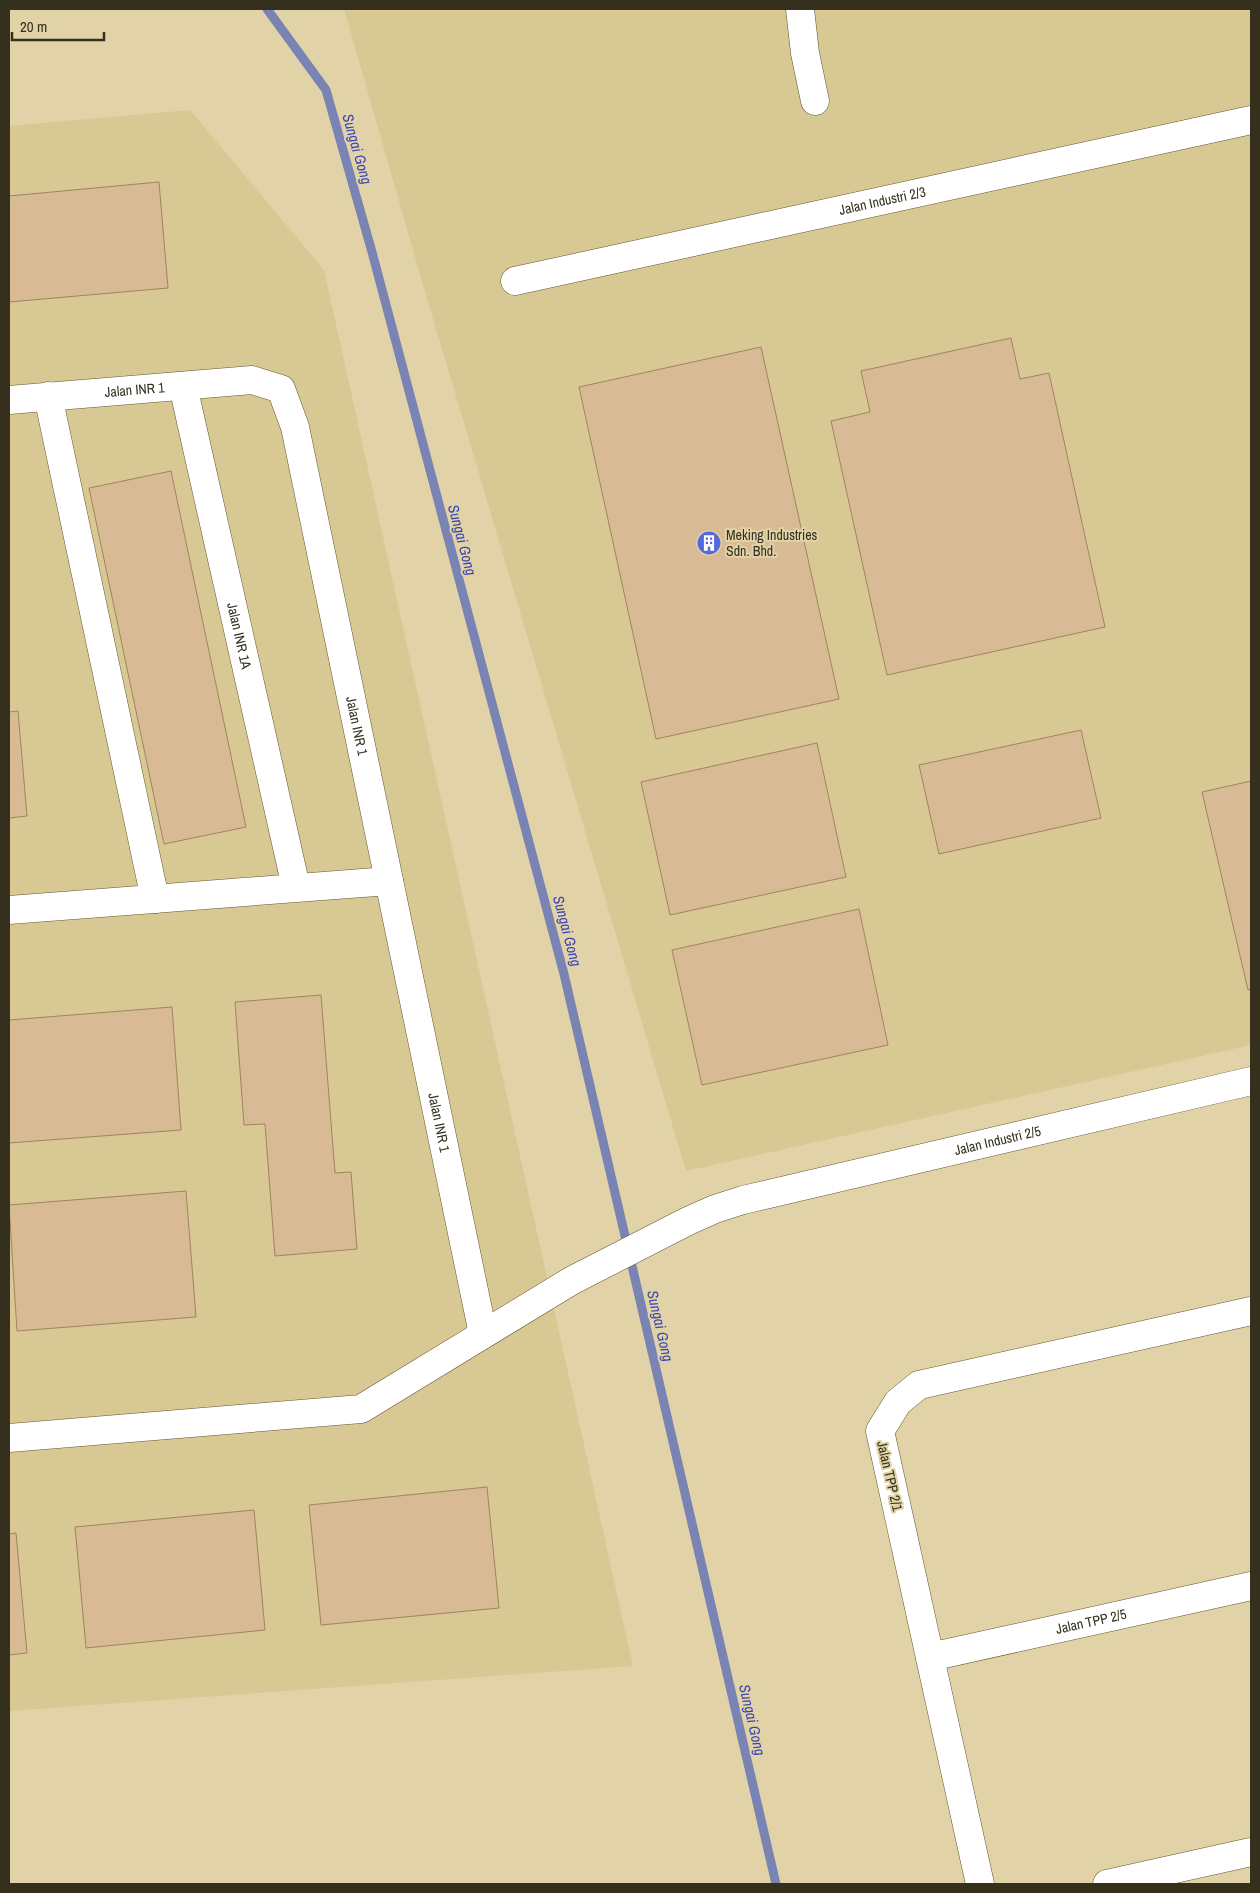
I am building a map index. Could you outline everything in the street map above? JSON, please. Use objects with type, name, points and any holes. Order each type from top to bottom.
[{"type":"street","points":[[800,9],[805,53],[815,101]]},
{"type":"street","name":"Jalan Industri 2/3","points":[[515,282],[1251,120]]},
{"type":"street","name":"Jalan INR 1","points":[[9,400],[252,380],[282,389],[295,427],[483,1334]]},
{"type":"street","name":"Jalan INR 1A","points":[[183,386],[296,887]]},
{"type":"street","points":[[48,396],[155,899]]},
{"type":"street","points":[[9,910],[389,881]]},
{"type":"street","name":"Jalan Industri 2/5","points":[[9,1438],[361,1409],[571,1281],[715,1209],[743,1200],[1251,1081]]},
{"type":"street","name":"Jalan TPP 2/1","points":[[980,1884],[880,1431],[898,1402],[919,1385],[1251,1311]]},
{"type":"street","name":"Jalan TPP 2/5","points":[[930,1657],[1251,1586]]},
{"type":"street","points":[[1107,1884],[1251,1852]]},
{"type":"shaded area","points":[[344,9],[1251,9],[1251,1045],[686,1171],[423,285]]},
{"type":"shaded area","points":[[190,110],[324,270],[633,1666],[9,1711],[9,126]]},
{"type":"building","points":[[159,182],[168,288],[9,302],[9,196]]},
{"type":"building","points":[[1011,338],[1020,379],[1049,373],[1105,627],[887,675],[831,421],[870,412],[861,371]]},
{"type":"building","name":"Meking Industries Sdn. Bhd.","points":[[761,347],[839,699],[656,739],[579,387]]},
{"type":"building","points":[[171,471],[246,827],[164,844],[89,488]]},
{"type":"building","points":[[18,711],[27,816],[9,818],[9,712]]},
{"type":"building","points":[[1081,730],[1101,818],[939,854],[919,765]]},
{"type":"building","points":[[817,743],[846,877],[670,915],[641,782]]},
{"type":"building","points":[[1251,781],[1251,989],[1248,990],[1202,792]]},
{"type":"building","points":[[859,909],[888,1045],[702,1085],[672,950]]},
{"type":"building","points":[[321,995],[335,1173],[351,1172],[357,1249],[275,1256],[265,1124],[244,1125],[235,1002]]},
{"type":"building","points":[[172,1007],[181,1130],[9,1143],[9,1020]]},
{"type":"building","points":[[186,1191],[196,1317],[17,1331],[9,1205]]},
{"type":"building","points":[[487,1487],[499,1608],[321,1625],[309,1505]]},
{"type":"building","points":[[254,1510],[265,1630],[86,1648],[75,1527]]},
{"type":"building","points":[[16,1533],[27,1653],[9,1655],[9,1534]]},
{"type":"waterway","name":"Sungai Gong","points":[[267,9],[326,90],[372,252],[564,974],[776,1884]]},
{"type":"place","name":"Meking Industries Sdn. Bhd.","points":[[709,543]]}]
